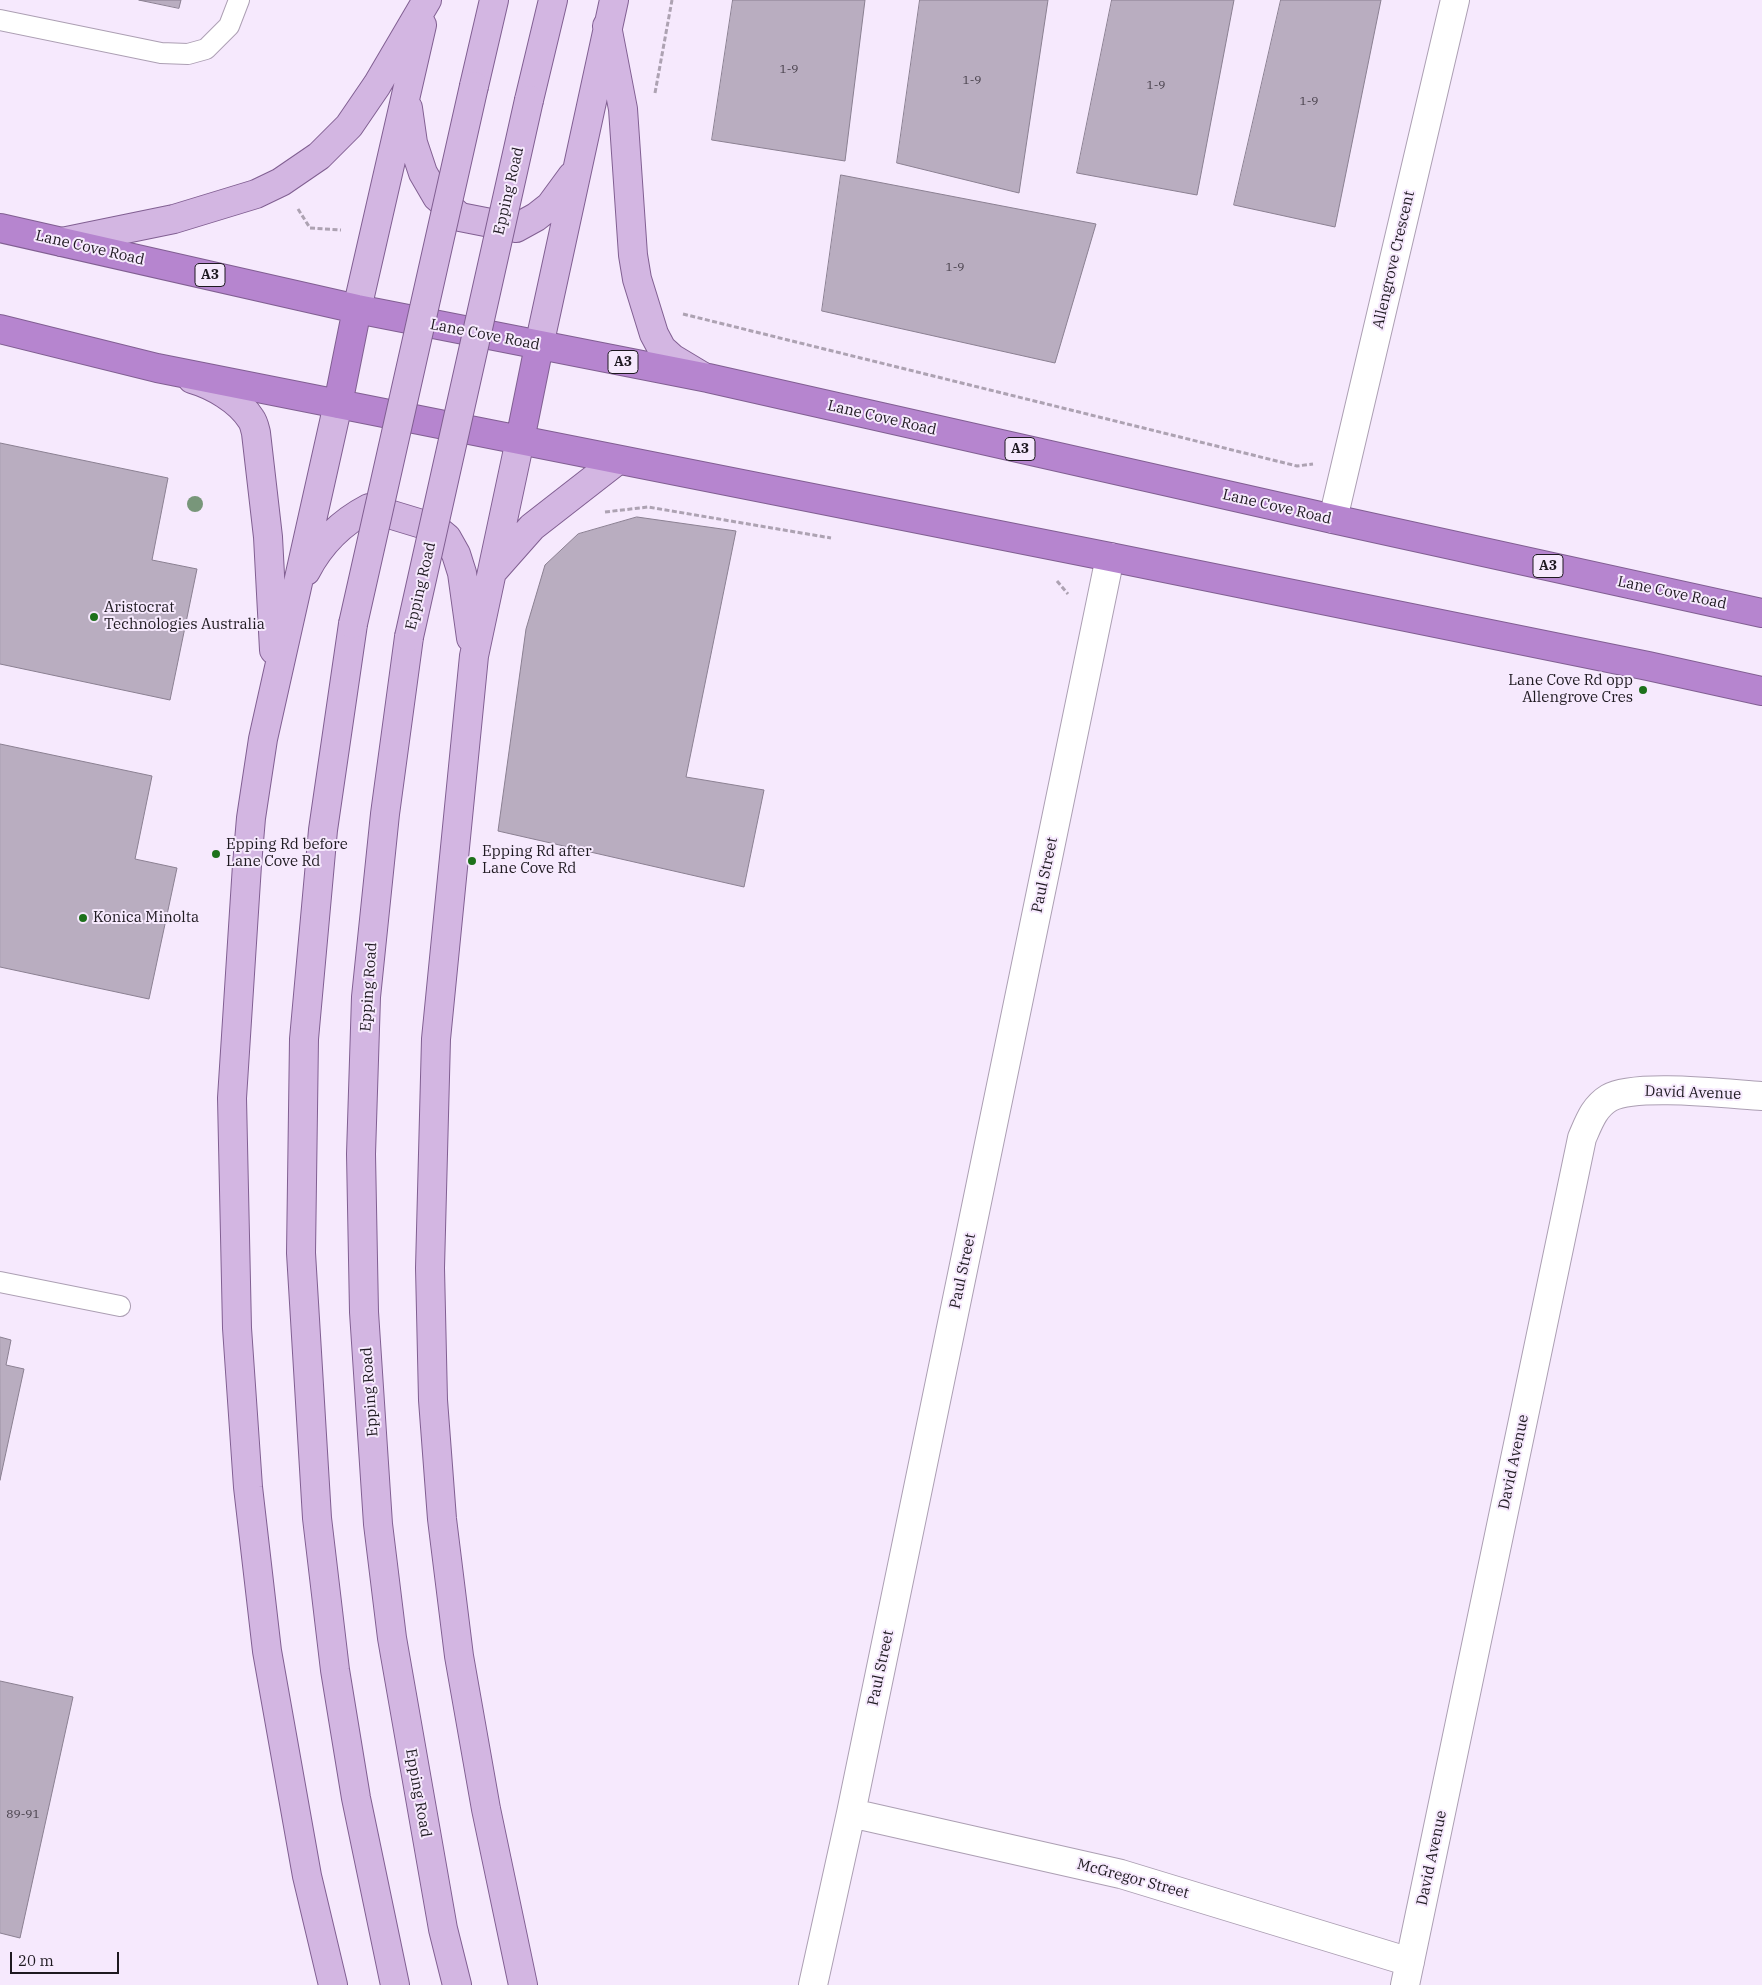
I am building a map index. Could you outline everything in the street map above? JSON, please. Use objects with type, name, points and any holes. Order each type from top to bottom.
[{"type":"highway","name":"Lane Cove Road","points":[[0,228],[357,309],[708,378],[1762,613]]},
{"type":"highway","points":[[338,404],[357,309]]},
{"type":"highway","points":[[0,329],[157,368],[1110,557],[1648,666],[1762,691]]},
{"type":"highway","points":[[520,440],[540,346]]},
{"type":"main road","points":[[357,309],[428,0]]},
{"type":"main road","points":[[62,242],[174,218],[256,194],[281,182],[319,156],[349,126],[428,0]]},
{"type":"main road","points":[[395,1985],[356,1798],[335,1670],[317,1518],[301,1253],[304,1039],[323,830],[353,624],[494,0]]},
{"type":"main road","name":"Epping Road","points":[[457,1985],[442,1929],[392,1638],[378,1524],[364,1312],[361,1154],[366,997],[385,814],[409,637],[553,0]]},
{"type":"main road","points":[[540,346],[610,13]]},
{"type":"main road","points":[[610,13],[623,109],[634,255],[642,298],[654,334],[662,349],[672,358],[708,378]]},
{"type":"main road","points":[[405,94],[413,143],[423,173],[437,197],[460,217],[516,228],[536,217],[550,206],[577,169]]},
{"type":"main road","points":[[157,368],[205,383],[233,402],[252,420],[260,454],[268,537],[275,686]]},
{"type":"main road","points":[[333,1985],[307,1876],[267,1651],[248,1487],[237,1328],[232,1098],[251,818],[263,739],[338,404]]},
{"type":"main road","points":[[520,440],[474,656],[436,1039],[430,1268],[433,1400],[442,1519],[459,1656],[488,1818],[523,1985]]},
{"type":"main road","points":[[492,573],[532,527],[618,460]]},
{"type":"main road","points":[[296,590],[310,564],[334,534],[353,517],[369,508],[435,528],[447,538],[456,554],[462,573],[474,656]]},
{"type":"street","name":"Allengrove Crescent","points":[[1334,519],[1455,0]]},
{"type":"street","name":"Paul Street","points":[[813,1985],[851,1813],[1100,613],[1110,557]]},
{"type":"street","name":"David Avenue","points":[[1408,1974],[1572,1180],[1585,1130],[1593,1112],[1610,1098],[1631,1091],[1660,1090],[1762,1096]]},
{"type":"street","name":"McGregor Street","points":[[851,1813],[1121,1874],[1408,1974]]},
{"type":"lane","points":[[0,20],[161,52],[188,54],[206,49],[229,26],[239,0]]},
{"type":"lane","points":[[0,1282],[120,1306]]},
{"type":"path","points":[[297,208],[310,228],[344,230]]},
{"type":"path","points":[[680,314],[1297,466],[1319,464],[1345,469]]},
{"type":"path","points":[[604,512],[648,507],[836,539]]},
{"type":"path","points":[[1053,578],[1066,591],[1072,600],[1075,610],[1100,613]]},
{"type":"building","points":[[139,0],[181,0],[179,8]]},
{"type":"building","points":[[733,0],[865,0],[845,161],[712,140]]},
{"type":"building","points":[[920,0],[1048,0],[1019,193],[897,163]]},
{"type":"building","points":[[1112,0],[1234,0],[1197,195],[1077,173]]},
{"type":"building","points":[[1281,0],[1381,0],[1335,227],[1234,205]]},
{"type":"building","points":[[841,175],[1096,224],[1055,363],[822,311]]},
{"type":"building","name":"Aristocrat Technologies Australia","points":[[0,443],[168,478],[152,560],[197,569],[170,700],[0,664]]},
{"type":"building","points":[[637,517],[736,531],[686,777],[764,790],[744,887],[498,831],[526,629],[545,565],[578,534]]},
{"type":"building","name":"Konica Minolta","points":[[0,744],[152,776],[135,859],[177,868],[149,999],[0,967]]},
{"type":"building","points":[[0,1337],[11,1340],[6,1365],[24,1369],[0,1480]]},
{"type":"building","points":[[0,1681],[73,1697],[20,1938],[0,1933]]},
{"type":"place","name":"Aristocrat Technologies Australia","points":[[94,617]]},
{"type":"place","name":"Lane Cove Rd opp Allengrove Cres","points":[[1643,690]]},
{"type":"place","name":"Epping Rd before Lane Cove Rd","points":[[216,854]]},
{"type":"place","name":"Epping Rd after Lane Cove Rd","points":[[472,861]]},
{"type":"place","name":"Konica Minolta","points":[[83,918]]}]
